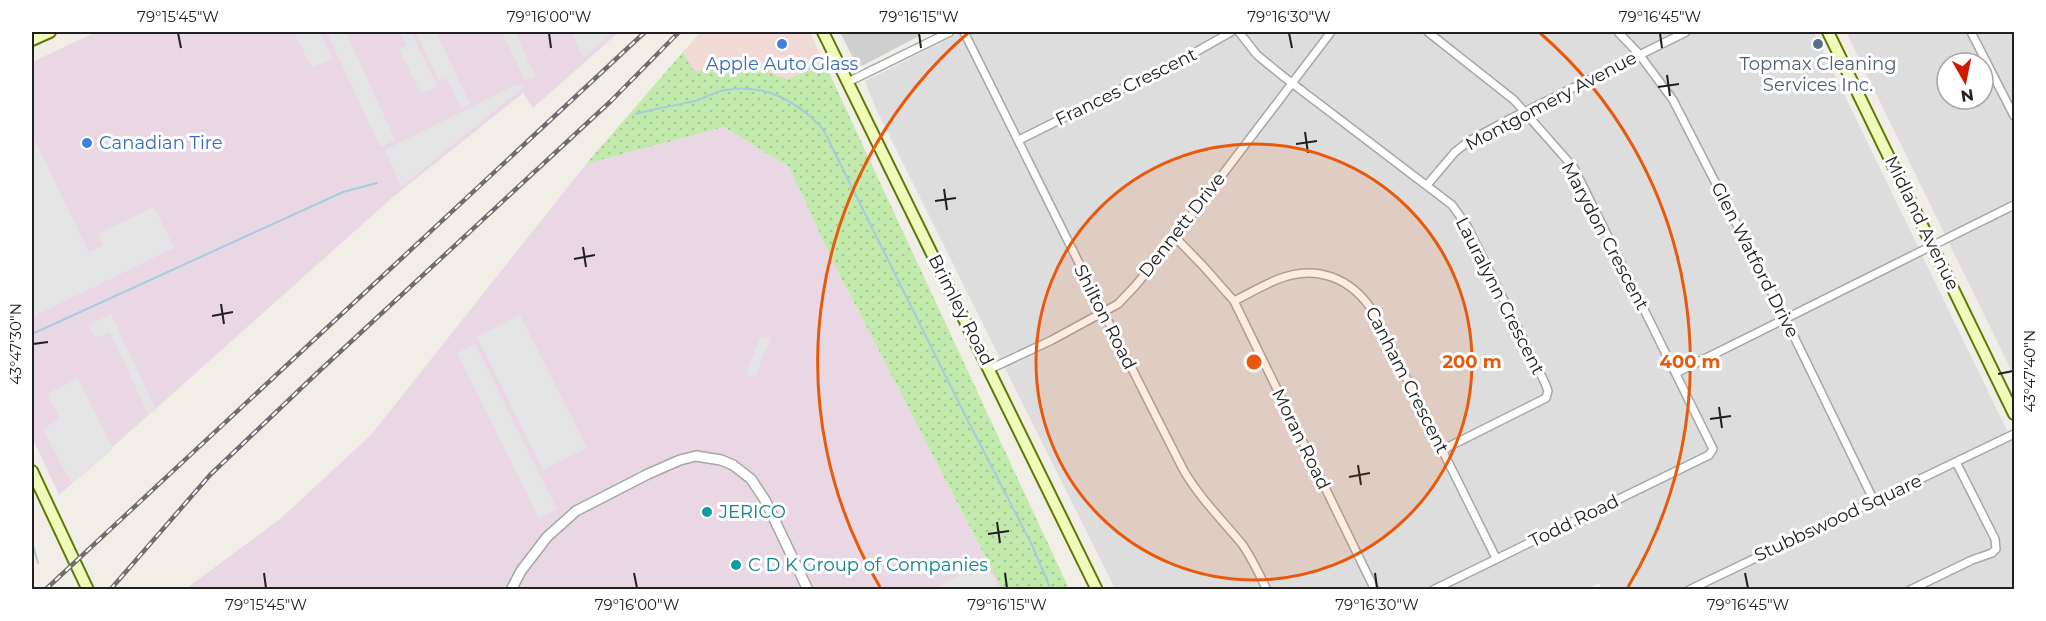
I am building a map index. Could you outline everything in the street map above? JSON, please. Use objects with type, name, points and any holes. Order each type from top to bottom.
[{"type":"main road","points":[[32,40],[50,32]]},
{"type":"main road","name":"Brimley Road","points":[[824,32],[1097,590]]},
{"type":"main road","name":"Midland Avenue","points":[[1828,32],[2014,414]]},
{"type":"main road","points":[[32,471],[88,590]]},
{"type":"street","points":[[848,82],[950,32]]},
{"type":"street","name":"Shilton Road","points":[[964,32],[1060,229],[1196,491],[1253,560],[1267,590]]},
{"type":"street","name":"Frances Crescent","points":[[1018,140],[1202,49],[1231,32]]},
{"type":"street","points":[[1239,32],[1257,55],[1293,84]]},
{"type":"street","name":"Dennett Drive","points":[[990,369],[1053,340],[1118,304],[1175,237],[1331,32]]},
{"type":"street","name":"Marydon Crescent","points":[[1428,32],[1526,111],[1574,168],[1713,449]]},
{"type":"street","name":"Glen Watford Drive","points":[[1618,32],[1639,54],[1673,100],[1785,318],[1874,501]]},
{"type":"street","name":"Montgomery Avenue","points":[[1427,185],[1455,152],[1469,141],[1686,32]]},
{"type":"street","points":[[1971,32],[2012,103],[2014,116]]},
{"type":"street","name":"Lauralynn Crescent","points":[[1293,84],[1452,205],[1467,226],[1548,390],[1546,398],[1442,450]]},
{"type":"street","points":[[1676,373],[2014,205]]},
{"type":"street","name":"Moran Road","points":[[1175,237],[1234,301],[1375,590]]},
{"type":"street","name":"Canham Crescent","points":[[1234,301],[1276,280],[1294,274],[1319,274],[1349,284],[1366,300],[1496,558]]},
{"type":"street","name":"Stubbswood Square","points":[[1689,590],[2014,434]]},
{"type":"street","name":"Todd Road","points":[[1433,590],[1709,455],[1713,449]]},
{"type":"street","points":[[511,590],[521,571],[547,537],[576,511],[680,459],[696,456],[721,460],[733,465],[751,479],[765,500],[808,590]]},
{"type":"street","points":[[1910,590],[1972,560],[1992,553],[1996,549],[1995,539],[1956,462]]},
{"type":"shaded area","points":[[96,32],[619,32],[533,108],[523,93],[393,197],[59,495],[32,437],[32,62]]},
{"type":"shaded area","points":[[294,32],[319,32],[332,58],[312,68]]},
{"type":"shaded area","points":[[327,32],[346,32],[395,140],[380,147]]},
{"type":"shaded area","points":[[400,32],[411,32],[437,86],[421,94],[399,49],[407,45]]},
{"type":"shaded area","points":[[416,32],[427,32],[429,35],[436,32],[470,104],[461,108],[447,78],[439,81]]},
{"type":"shaded area","points":[[502,32],[515,32],[535,76],[525,80]]},
{"type":"shaded area","points":[[572,32],[612,32],[583,58]]},
{"type":"shaded area","points":[[701,32],[810,32],[825,64],[788,79],[753,67],[694,72],[683,52]]},
{"type":"shaded area","points":[[840,32],[917,32],[919,36],[858,68]]},
{"type":"shaded area","points":[[962,32],[1814,32],[2014,445],[2014,589],[1603,590],[1599,583],[1585,590],[1115,589],[876,109],[865,81]]},
{"type":"shaded area","points":[[1846,32],[2014,32],[2014,376]]},
{"type":"shaded area","points":[[515,85],[525,86],[401,187],[385,150]]},
{"type":"shaded area","points":[[724,127],[789,167],[832,260],[1002,589],[184,590],[280,519],[371,435],[586,164]]},
{"type":"shaded area","points":[[32,135],[89,252],[103,245],[98,234],[154,207],[174,248],[34,316],[32,311]]},
{"type":"shaded area","points":[[111,314],[156,410],[148,414],[110,332],[95,338],[89,325]]},
{"type":"shaded area","points":[[520,315],[587,448],[543,470],[477,337]]},
{"type":"shaded area","points":[[761,336],[770,339],[755,377],[746,374]]},
{"type":"shaded area","points":[[475,344],[557,509],[539,518],[457,353]]},
{"type":"shaded area","points":[[78,378],[113,449],[73,483],[43,429],[60,419],[47,394]]},
{"type":"shaded area","points":[[986,563],[1000,589],[932,589]]},
{"type":"green space","points":[[683,52],[694,71],[753,67],[788,79],[825,64],[1069,589],[1002,589],[832,260],[789,167],[724,127],[586,164]]},
{"type":"waterway","points":[[636,114],[695,101],[725,90],[753,89],[779,96],[802,110],[823,129],[1032,545],[1051,590]]},
{"type":"waterway","points":[[32,334],[343,192],[377,183]]},
{"type":"waterway","points":[[32,542],[38,563]]},
{"type":"railway","points":[[45,590],[645,32]]},
{"type":"railway","points":[[110,590],[210,475],[611,101],[679,32]]},
{"type":"place","name":"Apple Auto Glass","points":[[782,44]]},
{"type":"place","name":"Topmax Cleaning Services Inc.","points":[[1818,44]]},
{"type":"place","name":"Canadian Tire","points":[[87,143]]},
{"type":"place","name":"JERICO","points":[[707,512]]},
{"type":"place","name":"C D K Group of Companies","points":[[736,565]]}]
